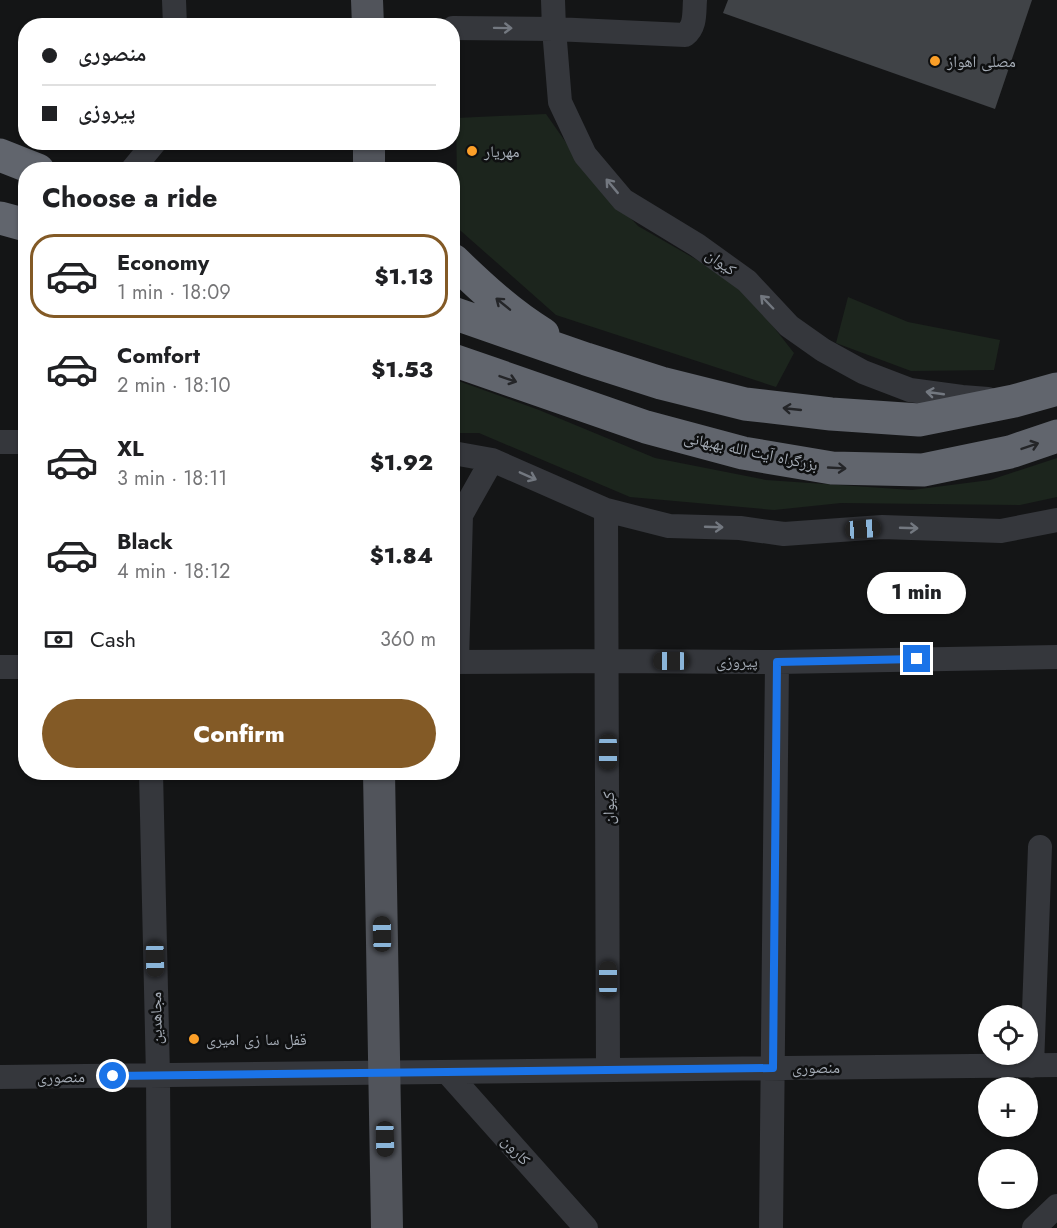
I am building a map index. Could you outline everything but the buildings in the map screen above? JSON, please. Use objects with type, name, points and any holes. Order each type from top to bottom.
[{"type":"highway","points":[[0,155],[18,162]]},
{"type":"highway","points":[[0,218],[18,223]]},
{"type":"highway","points":[[460,267],[530,326],[586,359]]},
{"type":"highway","points":[[460,315],[661,383],[745,404],[831,414],[919,420],[1014,401],[1057,389]]},
{"type":"highway","name":"بزرگراه آیت الله بهبهانی","points":[[460,362],[646,427],[743,453],[832,468],[923,470],[1010,452],[1057,436]]},
{"type":"main road","points":[[367,0],[368,18]]},
{"type":"main road","points":[[379,780],[387,1228]]},
{"type":"street","points":[[174,0],[175,18]]},
{"type":"street","name":"کیوان","points":[[553,0],[560,102],[585,155],[623,200],[697,245],[747,281],[789,326],[823,350],[863,372],[910,390],[1014,401]]},
{"type":"street","points":[[460,28],[554,29],[685,35],[692,27],[695,0]]},
{"type":"street","points":[[138,162],[148,150]]},
{"type":"street","points":[[0,442],[18,442]]},
{"type":"street","points":[[460,454],[492,460],[606,510],[669,526],[740,528],[784,534],[882,527],[1001,531],[1057,520]]},
{"type":"street","points":[[460,540],[461,515],[492,460]]},
{"type":"street","name":"کیوان","points":[[606,510],[608,1070]]},
{"type":"street","name":"پیروزی","points":[[460,662],[777,662],[1057,657]]},
{"type":"street","points":[[771,1228],[777,662]]},
{"type":"street","points":[[0,667],[18,667]]},
{"type":"street","name":"مجاهدین","points":[[151,780],[159,1228]]},
{"type":"street","points":[[1032,1066],[1040,847]]},
{"type":"street","name":"منصوری","points":[[0,1077],[1057,1065]]},
{"type":"street","name":"کارون","points":[[447,1072],[586,1228]]},
{"type":"street","points":[[1034,1228],[1057,1206]]},
{"type":"shaded area","points":[[546,114],[586,171],[638,226],[737,283],[757,306],[794,353],[776,387],[556,315],[460,230],[460,162],[457,162],[457,150],[460,150],[460,118]]},
{"type":"shaded area","points":[[848,297],[908,322],[1000,340],[994,370],[911,371],[836,343]]},
{"type":"shaded area","points":[[460,382],[539,410],[655,458],[766,480],[912,490],[990,480],[1057,458],[1057,497],[1020,505],[841,503],[774,510],[630,497],[479,433],[460,433]]},
{"type":"place","name":"مصلی اهواز","points":[[935,61]]},
{"type":"place","name":"مهریار","points":[[472,151]]},
{"type":"place","name":"قفل سا زی امیری","points":[[194,1039]]},
{"type":"route","points":[[113,1076],[773,1068],[777,662],[917,659]]}]
